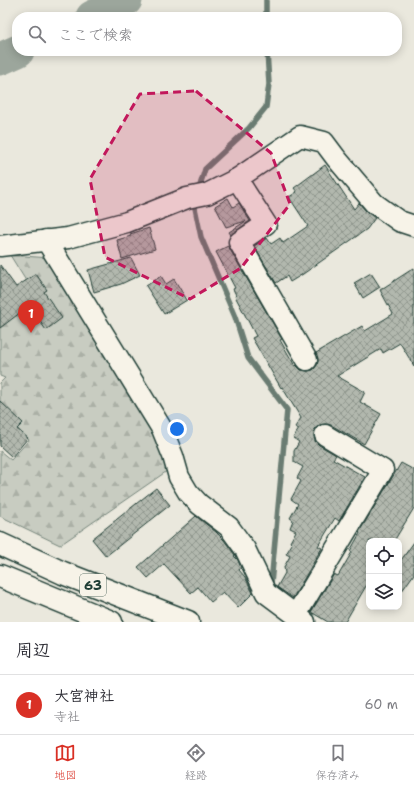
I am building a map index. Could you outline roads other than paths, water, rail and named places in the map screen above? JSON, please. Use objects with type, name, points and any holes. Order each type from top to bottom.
[{"type":"main road","name":"63","points":[[0,544],[63,573],[188,622]]},
{"type":"main road","name":"63","points":[[0,576],[111,622]]},
{"type":"street","points":[[0,246],[68,238],[127,222],[187,198],[207,194],[237,179],[300,136],[324,142],[374,203],[399,222],[414,226]]},
{"type":"street","points":[[237,179],[266,224],[239,242],[307,360]]},
{"type":"street","points":[[46,240],[162,429],[173,456],[179,477],[188,492],[199,504],[229,527],[245,549],[266,593],[301,618],[383,470],[325,435]]},
{"type":"waterway","points":[[102,12],[126,0]]},
{"type":"waterway","points":[[266,0],[266,12]]},
{"type":"waterway","points":[[0,59],[12,54]]},
{"type":"waterway","points":[[198,192],[205,169],[249,128],[266,107],[269,84],[267,56]]},
{"type":"waterway","points":[[197,201],[195,208],[201,237],[235,317],[248,358],[287,410],[271,584]]},
{"type":"place","name":"大宮神社","points":[[31,333]]}]
